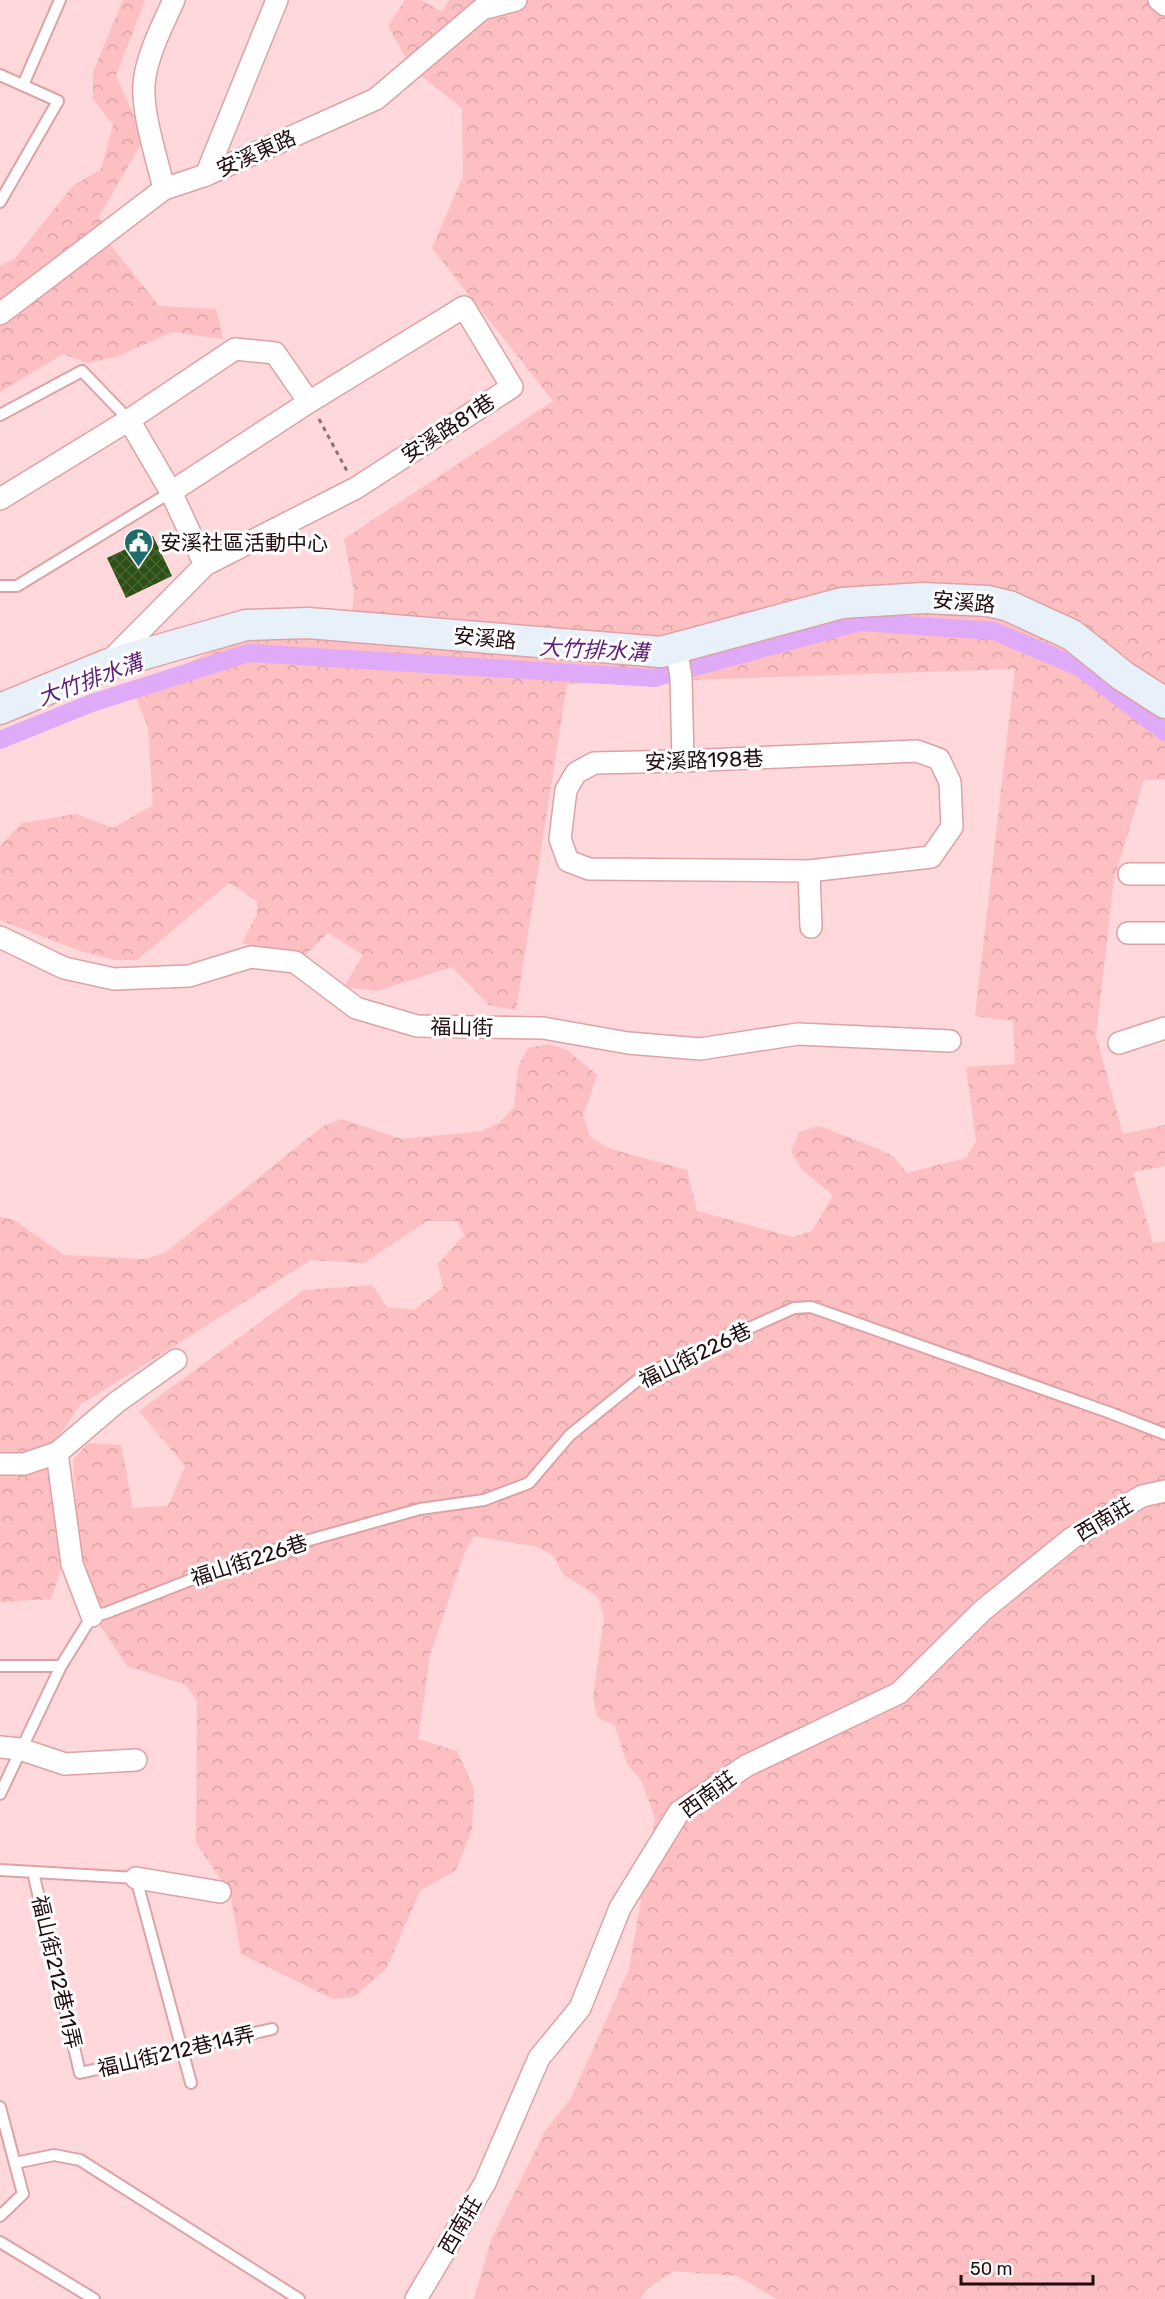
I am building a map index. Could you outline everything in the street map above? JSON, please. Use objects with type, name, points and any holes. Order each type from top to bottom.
[{"type":"street","points":[[164,189],[144,99],[144,81],[156,40],[174,0]]},
{"type":"street","points":[[206,175],[277,0]]},
{"type":"street","name":"安溪東路","points":[[0,314],[164,189],[206,175],[376,99],[482,9],[516,0]]},
{"type":"street","points":[[1159,0],[1165,4]]},
{"type":"street","name":"安溪路81巷","points":[[106,665],[205,565],[356,488],[512,387],[464,307],[309,402],[171,492]]},
{"type":"street","points":[[0,499],[129,420],[235,349],[275,353],[309,402]]},
{"type":"street","points":[[129,420],[171,492],[205,565]]},
{"type":"street","name":"安溪路","points":[[0,708],[106,665],[246,625],[308,623],[661,652],[678,661],[842,603],[923,598],[987,601],[1009,606],[1072,635],[1123,676],[1165,703]]},
{"type":"street","points":[[678,661],[682,762]]},
{"type":"street","name":"安溪路198巷","points":[[917,751],[939,759],[950,782],[952,827],[931,857],[809,871],[589,869],[568,861],[560,839],[566,790],[576,772],[594,763],[682,762],[917,751]]},
{"type":"street","points":[[809,871],[811,927]]},
{"type":"street","points":[[1129,874],[1165,874]]},
{"type":"street","points":[[1128,933],[1165,933]]},
{"type":"street","name":"福山街","points":[[0,937],[64,968],[114,979],[189,976],[251,957],[295,962],[356,1008],[417,1026],[543,1028],[628,1043],[700,1049],[798,1034],[950,1041]]},
{"type":"street","points":[[1119,1043],[1165,1028]]},
{"type":"street","points":[[0,1464],[24,1464],[57,1453],[117,1402],[176,1360]]},
{"type":"street","points":[[57,1453],[72,1564],[92,1616]]},
{"type":"street","name":"西南莊","points":[[416,2299],[485,2183],[539,2058],[580,2008],[620,1908],[679,1812],[746,1767],[899,1693],[983,1610],[1072,1538],[1142,1496],[1165,1491]]},
{"type":"street","points":[[10,1748],[65,1764],[136,1760]]},
{"type":"street","points":[[136,1878],[220,1892]]},
{"type":"lane","points":[[23,85],[60,0]]},
{"type":"lane","points":[[0,75],[58,101],[0,202]]},
{"type":"lane","points":[[0,415],[82,371],[129,420]]},
{"type":"lane","name":"安溪路81巷","points":[[0,586],[17,586],[171,492]]},
{"type":"lane","name":"福山街226巷","points":[[92,1616],[249,1557],[420,1509],[484,1500],[529,1483],[570,1435],[644,1375],[794,1308],[811,1307],[1165,1434]]},
{"type":"lane","points":[[0,1794],[10,1748],[92,1616]]},
{"type":"lane","points":[[0,1666],[61,1665]]},
{"type":"lane","points":[[0,1870],[136,1878],[191,2083]]},
{"type":"lane","name":"福山街212巷11弄","points":[[33,1872],[80,2073]]},
{"type":"lane","name":"福山街212巷14弄","points":[[80,2073],[272,2029]]},
{"type":"lane","points":[[0,2107],[23,2194],[0,2216]]},
{"type":"lane","points":[[15,2163],[54,2155],[80,2160],[298,2299]]},
{"type":"lane","points":[[0,2242],[94,2299]]},
{"type":"path","points":[[309,402],[356,488]]},
{"type":"green space","points":[[123,0],[145,0],[116,76],[139,127],[141,144],[99,216],[109,243],[159,306],[216,309],[223,339],[172,332],[119,356],[88,363],[63,354],[0,392],[0,266],[15,258],[73,186],[101,169],[113,125],[93,99],[93,72]]},
{"type":"green space","points":[[405,0],[421,0],[442,12],[449,0],[1165,0],[1165,779],[1144,780],[1114,879],[1096,1036],[1123,1134],[1165,1125],[1165,1166],[1133,1172],[1153,1243],[1165,1241],[1165,2299],[777,2299],[737,2276],[674,2271],[648,2288],[640,2299],[474,2299],[491,2240],[545,2131],[571,2098],[629,1969],[655,1818],[641,1780],[627,1764],[615,1726],[597,1717],[593,1697],[604,1617],[598,1597],[563,1574],[553,1555],[534,1546],[474,1536],[464,1554],[430,1655],[418,1739],[457,1751],[474,1789],[472,1830],[456,1870],[420,1891],[386,1969],[354,1997],[333,1999],[241,1954],[230,1893],[196,1843],[197,1701],[186,1685],[127,1666],[93,1614],[80,1574],[73,1460],[88,1443],[121,1445],[133,1508],[168,1506],[185,1466],[139,1411],[304,1290],[372,1285],[387,1307],[414,1310],[443,1288],[438,1264],[464,1235],[457,1221],[427,1221],[364,1263],[311,1260],[80,1405],[49,1451],[63,1563],[51,1599],[0,1602],[0,1217],[14,1220],[64,1255],[145,1259],[165,1253],[323,1126],[342,1119],[401,1139],[482,1131],[500,1122],[514,1107],[518,1067],[528,1048],[548,1044],[567,1050],[597,1075],[583,1116],[590,1137],[608,1148],[687,1170],[697,1211],[793,1237],[812,1231],[833,1195],[801,1169],[791,1151],[799,1132],[819,1126],[893,1156],[907,1173],[966,1158],[976,1141],[966,1067],[1015,1064],[1013,1021],[975,1016],[1015,669],[567,684],[516,1010],[489,1005],[452,967],[377,991],[344,987],[363,955],[328,933],[300,960],[242,943],[257,914],[257,901],[229,883],[137,960],[115,960],[80,951],[0,920],[0,846],[22,823],[76,814],[113,828],[153,805],[148,727],[132,689],[232,642],[351,624],[354,591],[344,539],[553,401],[432,248],[463,176],[462,108],[412,69],[388,26]]},
{"type":"building","name":"安溪社區活動中心","points":[[153,536],[172,576],[126,598],[107,558]]},
{"type":"waterway","name":"大竹排水溝","points":[[0,740],[92,703],[249,653],[654,678],[860,622],[994,631],[1081,668],[1165,732]]},
{"type":"place","name":"安溪社區活動中心","points":[[139,568]]}]
